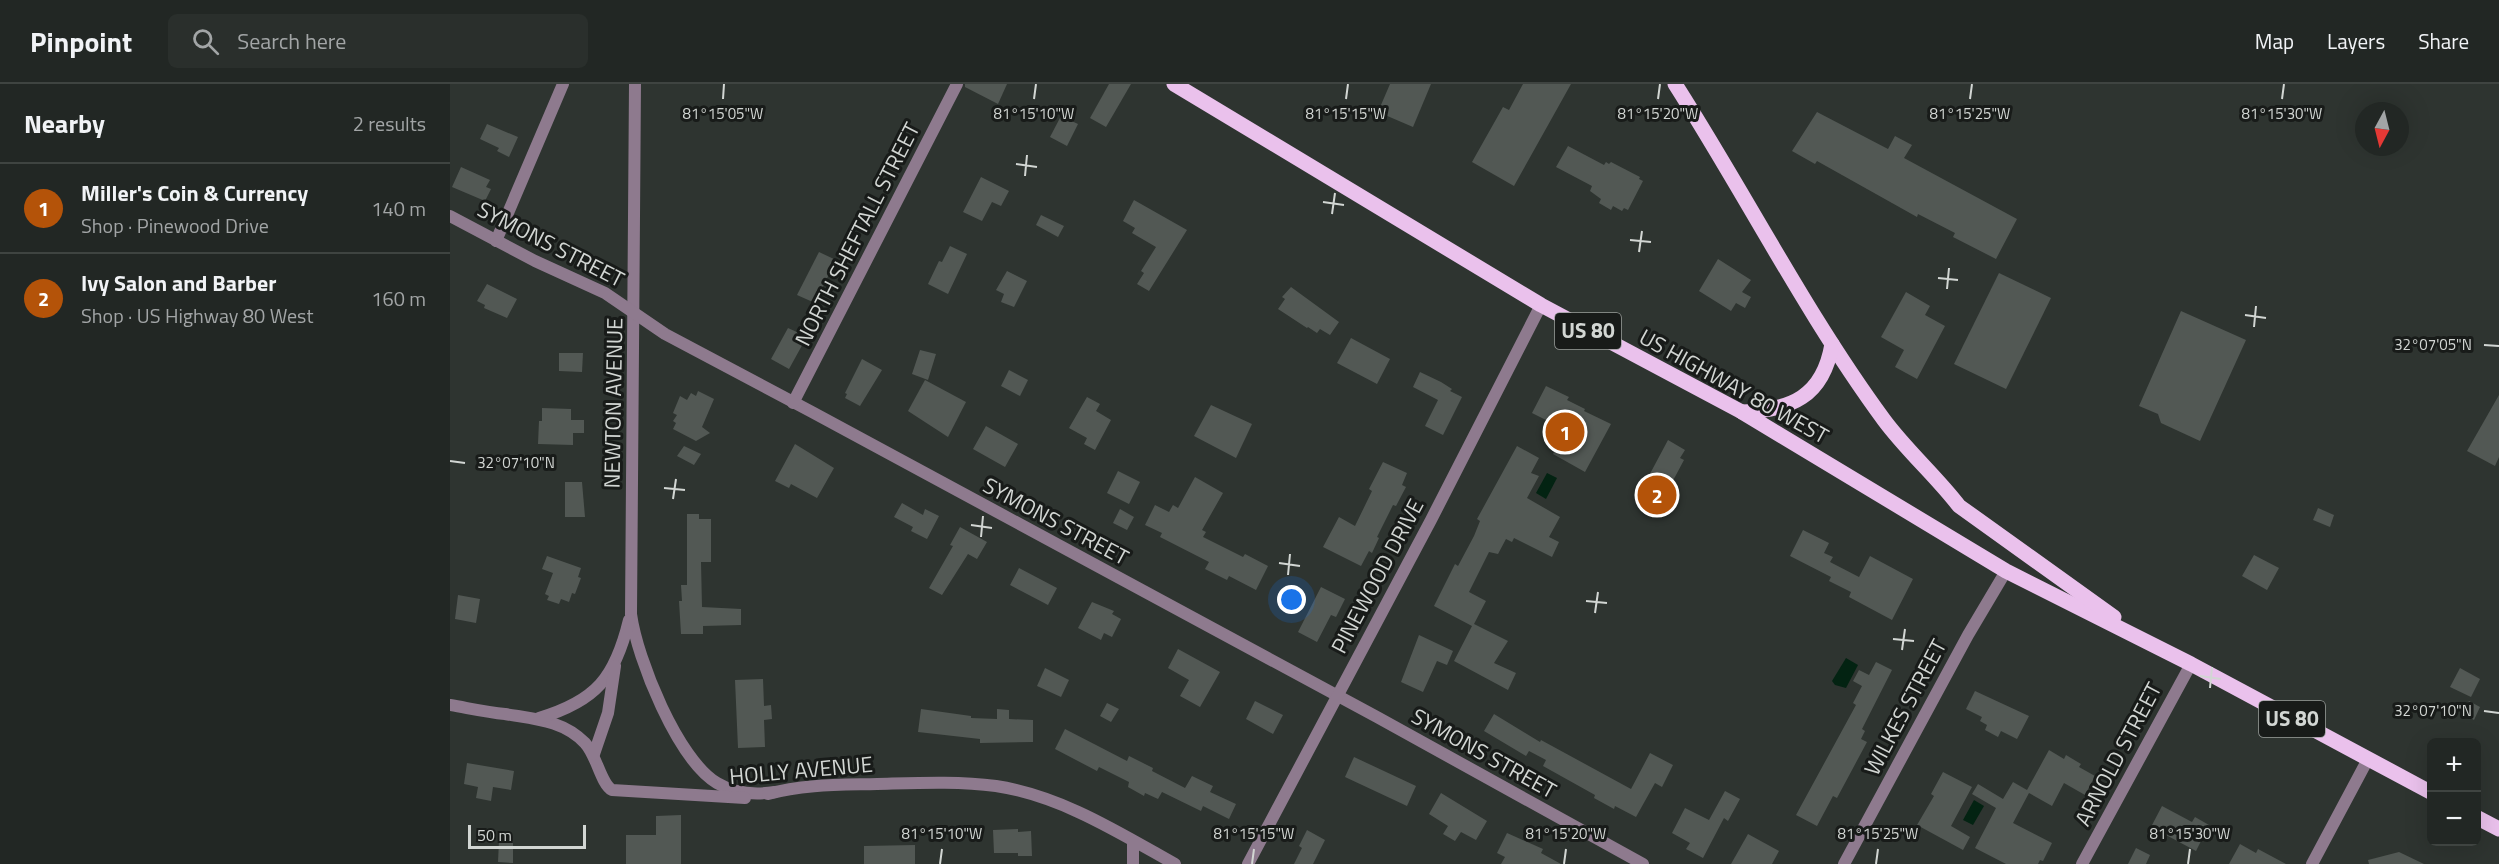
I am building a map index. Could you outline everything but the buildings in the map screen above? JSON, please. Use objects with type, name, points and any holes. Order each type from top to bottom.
[{"type":"main road","name":"US HIGHWAY 80 WEST","points":[[1174,84],[1541,305],[1742,412],[2006,571],[2191,664],[2430,792]]},
{"type":"main road","name":"US HIGHWAY 80 WEST","points":[[1675,84],[1832,344],[1885,422],[1942,483],[1959,506],[2153,645]]},
{"type":"main road","points":[[1742,412],[1767,411],[1799,400],[1812,389],[1821,376],[1829,362],[1832,344]]},
{"type":"main road","points":[[2481,820],[2499,829]]},
{"type":"street","points":[[496,241],[563,84]]},
{"type":"street","name":"NEWTON AVENUE","points":[[635,84],[631,614],[638,649],[656,694],[698,766],[718,784],[735,791],[759,794],[775,792]]},
{"type":"street","name":"NORTH SHEFTALL STREET","points":[[794,403],[957,84]]},
{"type":"street","name":"SYMONS STREET","points":[[450,216],[496,241],[605,293],[665,334],[1337,696],[1643,864]]},
{"type":"street","name":"PINEWOOD DRIVE","points":[[1248,864],[1436,510],[1541,305]]},
{"type":"street","name":"WILKES STREET","points":[[1844,864],[1968,635],[2006,571]]},
{"type":"street","name":"NEWTON AVENUE","points":[[594,754],[608,713],[615,662],[631,614]]},
{"type":"street","name":"NEWTON AVENUE","points":[[539,718],[568,708],[590,696],[604,680],[615,662]]},
{"type":"street","name":"ARNOLD STREET","points":[[2082,864],[2191,664]]},
{"type":"street","name":"HOLLY AVENUE","points":[[450,705],[539,718],[572,732],[594,754],[604,783],[615,791],[730,798],[755,797],[813,786],[906,783],[997,786],[1064,806],[1175,864]]},
{"type":"street","points":[[2312,864],[2368,759]]},
{"type":"street","points":[[1132,864],[1133,841]]},
{"type":"shaded area","points":[[1547,473],[1557,478],[1546,499],[1536,493]]},
{"type":"shaded area","points":[[1846,658],[1858,665],[1846,688],[1835,685],[1832,681]]},
{"type":"shaded area","points":[[1974,800],[1984,806],[1973,825],[1963,820]]},
{"type":"place","name":"Miller's Coin & Currency","points":[[1565,432]]},
{"type":"place","name":"Ivy Salon and Barber","points":[[1657,495]]}]
